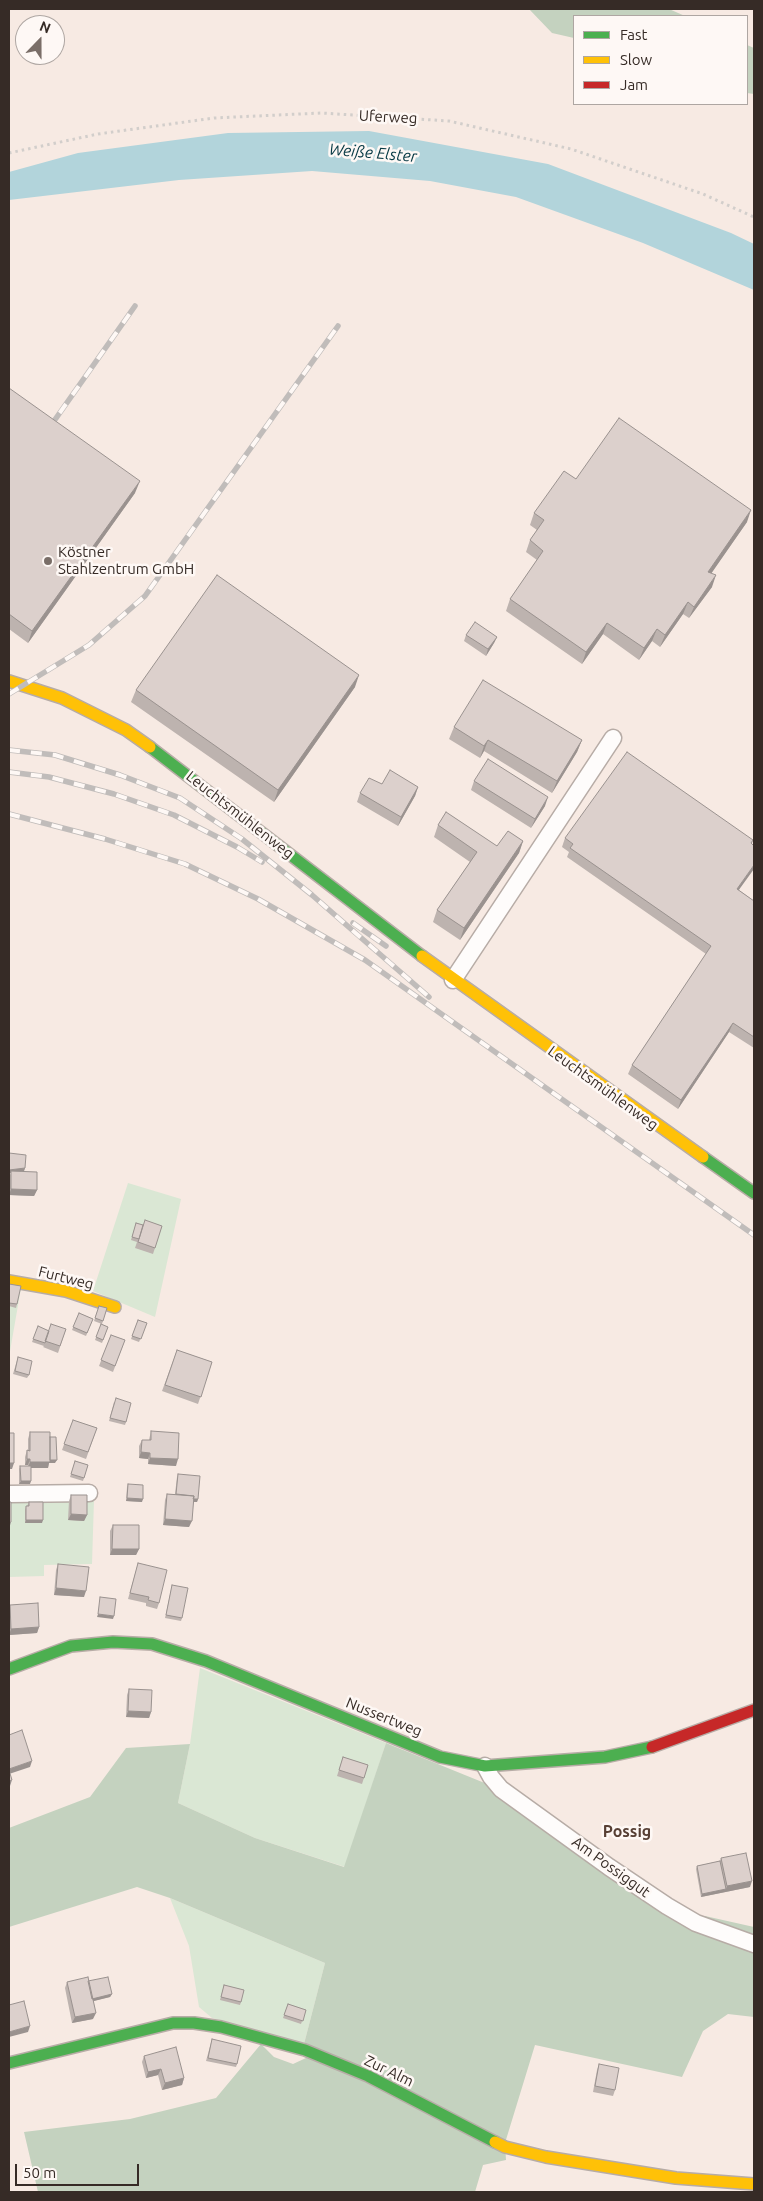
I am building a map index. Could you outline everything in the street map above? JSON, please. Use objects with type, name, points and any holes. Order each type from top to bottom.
[{"type":"street","name":"Leuchtsmühlenweg","points":[[9,681],[62,698],[126,730],[166,758],[453,980],[754,1194]]},
{"type":"street","points":[[453,980],[613,738]]},
{"type":"street","name":"Furtweg","points":[[9,1281],[66,1291],[115,1307]]},
{"type":"street","points":[[9,1494],[89,1493]]},
{"type":"street","name":"Nussertweg","points":[[9,1669],[71,1646],[113,1642],[152,1644],[206,1661],[440,1757],[485,1766],[605,1757],[647,1749],[754,1710]]},
{"type":"street","name":"Am Possiggut","points":[[485,1766],[501,1789],[609,1867],[667,1906],[696,1923],[754,1944]]},
{"type":"street","name":"Zur Alm","points":[[9,2063],[173,2023],[194,2023],[221,2027],[305,2050],[368,2076],[505,2146],[546,2157],[676,2178],[754,2184]]},
{"type":"path","name":"Uferweg","points":[[9,153],[98,134],[214,118],[320,113],[449,121],[571,149],[703,194],[754,217]]},
{"type":"green space","points":[[529,9],[669,9],[683,15],[573,15],[573,38],[552,33]]},
{"type":"green space","points":[[748,45],[754,48],[754,94],[748,93]]},
{"type":"green space","points":[[128,1183],[181,1199],[155,1317],[93,1291]]},
{"type":"green space","points":[[9,1286],[21,1288],[9,1357]]},
{"type":"green space","points":[[9,1499],[94,1500],[92,1564],[44,1565],[44,1576],[9,1577]]},
{"type":"green space","points":[[200,1668],[386,1743],[345,1867],[255,1838],[178,1803],[190,1744]]},
{"type":"green space","points":[[386,1743],[492,1786],[682,1917],[705,1916],[754,1927],[754,2017],[728,2014],[703,2031],[682,2077],[535,2045],[505,2143],[506,2160],[483,2165],[475,2192],[38,2192],[24,2132],[130,2119],[216,2098],[261,2044],[274,2057],[293,2064],[306,2058],[304,2044],[325,1963],[170,1898],[137,1887],[9,1927],[9,1828],[90,1797],[126,1748],[190,1744],[178,1803],[255,1838],[344,1867]]},
{"type":"green space","points":[[170,1898],[325,1963],[304,2044],[212,2018],[199,2007],[189,1946]]},
{"type":"water","name":"Weiße Elster","points":[[369,131],[548,164],[731,233],[754,244],[754,290],[643,243],[516,197],[430,181],[312,171],[179,180],[9,200],[9,172],[78,153],[228,133]]},
{"type":"building","name":"Köstner Stahlzentrum GmbH","points":[[9,388],[140,481],[32,631],[9,614]]},
{"type":"building","points":[[619,418],[751,510],[708,572],[716,575],[694,607],[688,602],[665,635],[657,629],[644,648],[607,623],[586,652],[510,599],[543,551],[530,540],[544,520],[534,513],[564,471],[576,479]]},
{"type":"building","points":[[217,575],[359,675],[278,790],[136,690]]},
{"type":"building","points":[[475,622],[497,637],[488,649],[466,635]]},
{"type":"building","points":[[483,680],[582,740],[557,781],[488,740],[484,746],[454,727]]},
{"type":"building","points":[[627,752],[753,840],[751,843],[754,846],[754,865],[737,889],[754,901],[754,1037],[733,1023],[681,1100],[632,1065],[711,946],[570,848],[573,844],[565,838]]},
{"type":"building","points":[[488,759],[548,797],[535,819],[474,781]]},
{"type":"building","points":[[390,770],[418,787],[401,817],[360,793],[369,778],[382,784]]},
{"type":"building","points":[[446,812],[497,846],[508,831],[523,841],[464,928],[437,910],[477,852],[438,825]]},
{"type":"building","points":[[9,1153],[26,1155],[25,1168],[9,1170]]},
{"type":"building","points":[[11,1171],[37,1172],[37,1190],[11,1189]]},
{"type":"building","points":[[145,1220],[162,1226],[155,1248],[138,1242]]},
{"type":"building","points":[[136,1223],[143,1225],[139,1239],[132,1237]]},
{"type":"building","points":[[9,1284],[21,1286],[17,1304],[9,1303]]},
{"type":"building","points":[[99,1306],[107,1308],[103,1321],[95,1318]]},
{"type":"building","points":[[79,1313],[93,1319],[87,1333],[73,1327]]},
{"type":"building","points":[[138,1320],[147,1323],[141,1339],[132,1336]]},
{"type":"building","points":[[51,1324],[66,1329],[60,1346],[45,1341]]},
{"type":"building","points":[[101,1324],[108,1327],[103,1340],[96,1337]]},
{"type":"building","points":[[38,1326],[49,1331],[45,1343],[33,1339]]},
{"type":"building","points":[[111,1335],[125,1340],[115,1366],[101,1360]]},
{"type":"building","points":[[177,1350],[212,1362],[201,1397],[165,1385]]},
{"type":"building","points":[[18,1357],[32,1361],[29,1375],[15,1371]]},
{"type":"building","points":[[116,1398],[131,1403],[126,1422],[110,1418]]},
{"type":"building","points":[[73,1420],[97,1428],[88,1452],[64,1444]]},
{"type":"building","points":[[151,1431],[179,1433],[178,1459],[150,1458],[150,1453],[141,1452],[142,1440],[151,1440]]},
{"type":"building","points":[[30,1432],[50,1432],[50,1462],[30,1462],[30,1459],[27,1459],[27,1450],[30,1451]]},
{"type":"building","points":[[9,1433],[14,1433],[14,1463],[9,1463]]},
{"type":"building","points":[[50,1437],[56,1437],[57,1460],[50,1460]]},
{"type":"building","points":[[75,1461],[88,1465],[84,1478],[71,1474]]},
{"type":"building","points":[[20,1466],[31,1466],[31,1481],[21,1481]]},
{"type":"building","points":[[178,1474],[200,1476],[198,1499],[193,1499],[194,1496],[176,1494]]},
{"type":"building","points":[[128,1484],[143,1485],[143,1499],[127,1498]]},
{"type":"building","points":[[167,1494],[194,1496],[192,1521],[165,1519]]},
{"type":"building","points":[[71,1495],[87,1495],[87,1515],[71,1514]]},
{"type":"building","points":[[9,1502],[11,1502],[11,1522],[9,1523]]},
{"type":"building","points":[[29,1502],[43,1502],[43,1520],[26,1520],[26,1506],[29,1506]]},
{"type":"building","points":[[113,1525],[139,1525],[139,1549],[112,1549]]},
{"type":"building","points":[[138,1563],[167,1570],[159,1603],[148,1600],[149,1597],[130,1593]]},
{"type":"building","points":[[58,1564],[89,1567],[86,1591],[56,1588]]},
{"type":"building","points":[[172,1585],[188,1588],[182,1618],[166,1615]]},
{"type":"building","points":[[100,1597],[116,1599],[114,1616],[98,1614]]},
{"type":"building","points":[[38,1603],[39,1627],[11,1629],[10,1605]]},
{"type":"building","points":[[129,1689],[152,1690],[151,1712],[128,1711]]},
{"type":"building","points":[[22,1730],[32,1761],[9,1769],[9,1735]]},
{"type":"building","points":[[343,1757],[368,1765],[364,1778],[339,1770]]},
{"type":"building","points":[[9,1770],[12,1780],[9,1781]]},
{"type":"building","points":[[746,1853],[752,1881],[727,1886],[721,1858]]},
{"type":"building","points":[[720,1861],[726,1889],[702,1894],[697,1866]]},
{"type":"building","points":[[88,1977],[96,2013],[75,2017],[67,1982]]},
{"type":"building","points":[[108,1977],[112,1994],[92,1999],[88,1981]]},
{"type":"building","points":[[224,1985],[244,1990],[241,2002],[221,1997]]},
{"type":"building","points":[[24,2001],[30,2026],[9,2032],[9,2005]]},
{"type":"building","points":[[288,2004],[306,2010],[303,2021],[284,2015]]},
{"type":"building","points":[[212,2039],[241,2046],[237,2064],[208,2058]]},
{"type":"building","points":[[176,2047],[184,2078],[165,2083],[161,2069],[148,2072],[144,2056]]},
{"type":"building","points":[[599,2064],[619,2068],[615,2090],[595,2086]]},
{"type":"railway","points":[[47,431],[135,306]]},
{"type":"railway","points":[[9,694],[89,645],[145,596],[338,326]]},
{"type":"railway","points":[[9,750],[55,755],[120,775],[180,798],[242,839],[312,895],[429,997]]},
{"type":"railway","points":[[9,772],[49,777],[114,794],[174,815],[262,862]]},
{"type":"railway","points":[[9,814],[105,839],[185,864],[258,899],[365,960],[754,1235]]},
{"type":"railway","points":[[353,923],[386,946]]},
{"type":"traffic: fast","points":[[150,747],[422,956]]},
{"type":"traffic: fast","points":[[703,1157],[754,1193]]},
{"type":"traffic: fast","points":[[9,1669],[71,1646],[113,1642],[152,1644],[206,1661],[440,1757],[485,1766],[605,1757],[652,1747]]},
{"type":"traffic: fast","points":[[9,2063],[173,2023],[194,2023],[221,2027],[305,2050],[368,2076],[495,2142]]},
{"type":"traffic: slow","points":[[9,681],[62,698],[126,730],[150,747]]},
{"type":"traffic: slow","points":[[422,956],[703,1157]]},
{"type":"traffic: slow","points":[[9,1281],[66,1291],[115,1307]]},
{"type":"traffic: slow","points":[[495,2142],[505,2147],[546,2157],[676,2178],[754,2184]]},
{"type":"traffic: jam","points":[[652,1747],[754,1710]]},
{"type":"place","name":"Köstner Stahlzentrum GmbH","points":[[48,561]]},
{"type":"district","name":"Possig","points":[[627,1832]]}]
